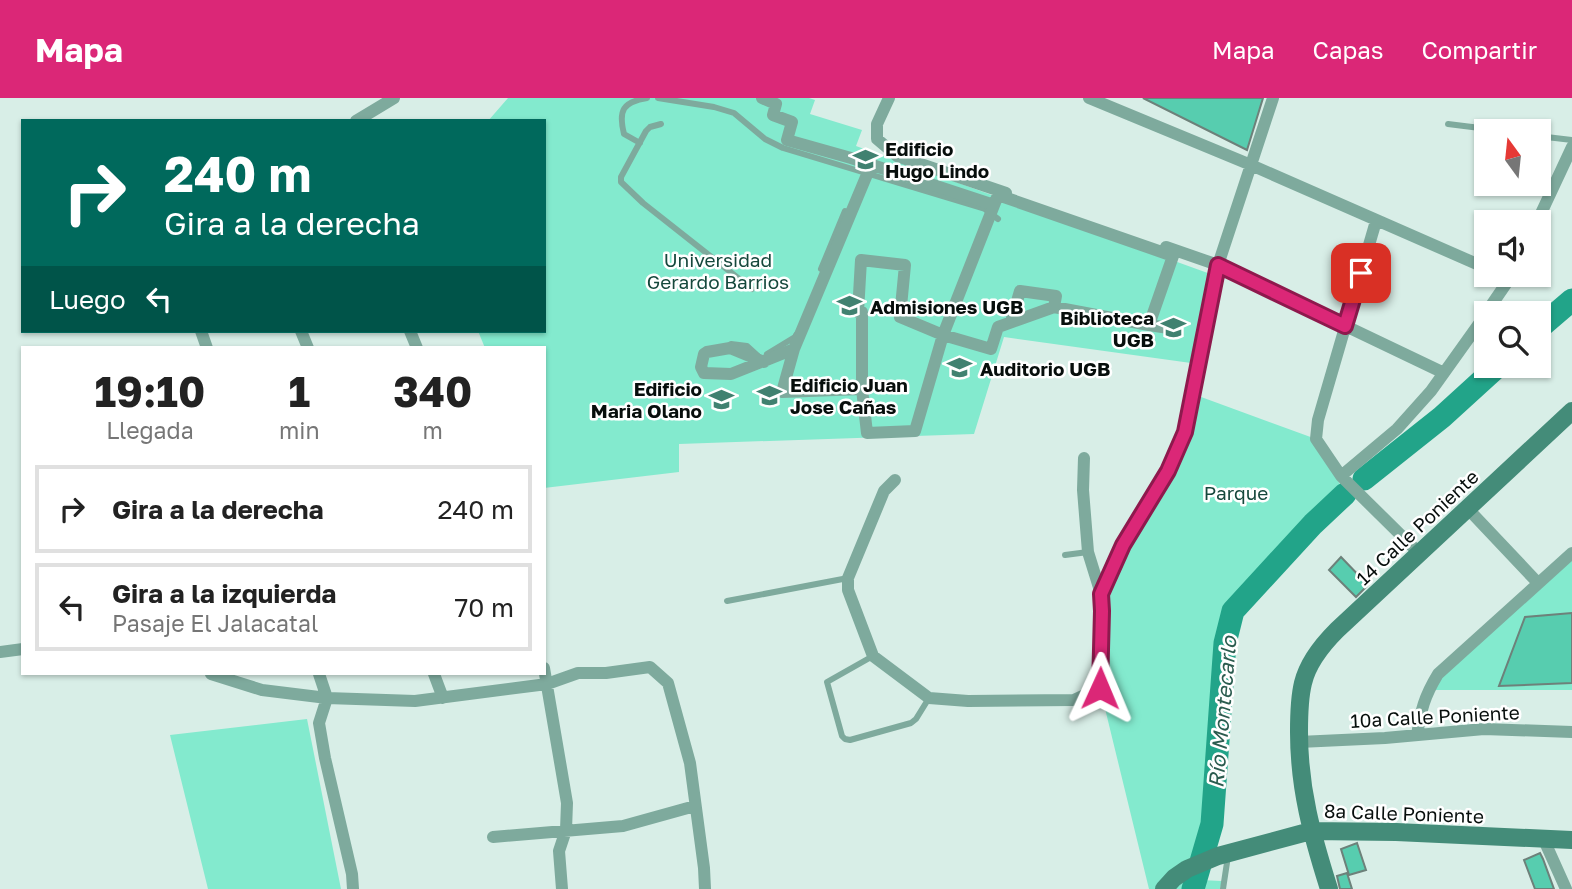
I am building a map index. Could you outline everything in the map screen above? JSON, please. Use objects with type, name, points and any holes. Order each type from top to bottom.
[{"type":"street","points":[[359,119],[394,98]]},
{"type":"street","points":[[889,98],[877,124],[877,139],[897,156],[1218,265],[1444,373]]},
{"type":"street","points":[[1089,98],[1251,165],[1474,263]]},
{"type":"street","points":[[1101,594],[1123,545],[1168,471],[1185,432],[1218,265],[1273,98]]},
{"type":"street","points":[[762,99],[776,104],[773,116],[792,122],[788,140],[991,210]]},
{"type":"street","points":[[1543,210],[1572,147]]},
{"type":"street","points":[[862,389],[782,393],[794,349],[867,169]]},
{"type":"street","points":[[1149,325],[1173,256],[998,195],[943,335],[915,431],[867,433],[862,389],[862,312],[858,312],[861,260],[905,265],[900,317],[943,335],[991,349],[998,327],[1054,307],[1149,325],[1175,329]]},
{"type":"street","points":[[1376,221],[1318,420],[1316,439],[1341,475],[1420,554]]},
{"type":"street","points":[[1011,322],[1020,291],[1056,296],[1054,307]]},
{"type":"street","points":[[1341,475],[1397,429],[1431,391],[1474,330]]},
{"type":"street","points":[[760,360],[730,348],[707,352],[704,354],[704,370],[731,374],[760,360],[794,349]]},
{"type":"street","name":"14 Calle Poniente","points":[[1299,742],[1303,682],[1323,644],[1572,411]]},
{"type":"street","points":[[895,480],[884,491],[848,578],[848,590],[873,656],[929,698],[968,701],[1074,700],[1100,688],[1101,594],[1088,552],[1083,490],[1084,458]]},
{"type":"street","points":[[1468,509],[1538,583]]},
{"type":"street","points":[[1417,735],[1421,708],[1438,674],[1572,553]]},
{"type":"street","points":[[0,652],[21,649]]},
{"type":"street","points":[[214,675],[262,690],[327,698],[415,701],[547,684],[578,673],[606,673],[650,667],[668,683],[690,763],[705,889]]},
{"type":"street","points":[[319,675],[327,698],[319,723],[353,889]]},
{"type":"street","points":[[434,675],[443,698]]},
{"type":"street","points":[[545,675],[567,803],[566,830],[559,851],[562,889]]},
{"type":"street","name":"10a Calle Poniente","points":[[1299,742],[1484,729],[1572,732]]},
{"type":"street","points":[[1299,742],[1301,783],[1311,831],[1329,889]]},
{"type":"street","points":[[493,837],[622,826],[695,806]]},
{"type":"street","name":"8a Calle Poniente","points":[[1164,889],[1187,869],[1223,855],[1311,831],[1572,840]]},
{"type":"street","points":[[1544,840],[1566,889]]},
{"type":"lane","points":[[640,143],[624,134],[621,113],[628,103],[648,98]]},
{"type":"lane","points":[[657,98],[734,113],[765,139],[783,148],[867,169],[825,259],[795,337],[760,360]]},
{"type":"lane","points":[[662,124],[650,127],[621,181],[654,212],[752,289]]},
{"type":"lane","points":[[1448,124],[1474,127]]},
{"type":"lane","points":[[1551,138],[1572,140]]},
{"type":"lane","points":[[989,187],[991,210]]},
{"type":"lane","points":[[1065,555],[1088,552]]},
{"type":"lane","points":[[727,601],[848,578]]},
{"type":"lane","points":[[873,656],[827,682],[845,739],[850,740],[911,723],[929,698]]},
{"type":"lane","points":[[1223,855],[1223,889]]},
{"type":"green space","name":"Universidad Gerardo Barrios","points":[[508,98],[809,98],[815,100],[810,114],[862,130],[856,146],[1216,276],[1191,363],[1004,337],[974,434],[679,444],[679,472],[546,488],[546,346],[484,346],[479,333],[546,333],[546,119],[490,119]]},
{"type":"green space","name":"Parque","points":[[1193,394],[1316,439],[1345,494],[1233,611],[1212,824],[1179,879],[1222,881],[1220,889],[1149,889],[1100,688],[1107,579],[1146,509]]},
{"type":"green space","points":[[1572,553],[1572,690],[1428,690]]},
{"type":"green space","points":[[307,719],[341,889],[208,889],[170,735]]},
{"type":"building","points":[[1143,98],[1263,98],[1247,150]]},
{"type":"building","points":[[1341,557],[1368,585],[1356,597],[1329,570]]},
{"type":"building","points":[[1572,613],[1572,683],[1499,686],[1525,617]]},
{"type":"building","points":[[1357,843],[1366,870],[1349,875],[1341,849]]},
{"type":"building","points":[[1540,853],[1554,889],[1535,889],[1524,860]]},
{"type":"building","points":[[1347,873],[1352,889],[1340,889],[1337,876]]},
{"type":"waterway","name":"Río Montecarlo","points":[[1551,318],[1572,300]]},
{"type":"waterway","name":"Río Montecarlo","points":[[1364,479],[1442,417],[1485,378]]},
{"type":"waterway","name":"Río Montecarlo","points":[[1193,889],[1212,824],[1225,643],[1233,611],[1313,524],[1345,494]]},
{"type":"place","name":"Edificio Hugo Lindo","points":[[865,159]]},
{"type":"place","name":"Admisiones UGB","points":[[850,306]]},
{"type":"place","name":"Biblioteca UGB","points":[[1174,328]]},
{"type":"place","name":"Auditorio UGB","points":[[960,368]]},
{"type":"place","name":"Edificio Juan Jose Cañas","points":[[770,395]]},
{"type":"place","name":"Edificio Maria Olano","points":[[722,399]]},
{"type":"route","points":[[1100,688],[1101,594],[1123,545],[1168,471],[1185,432],[1218,265],[1345,326],[1361,273]]}]
